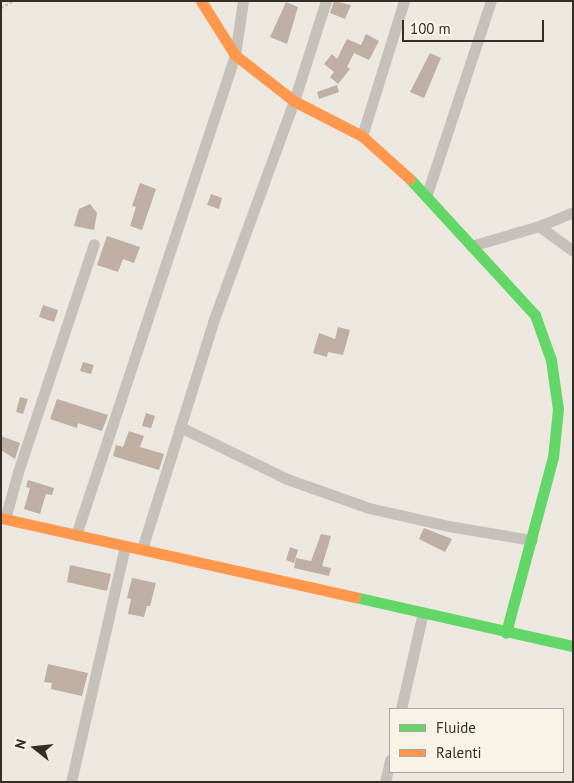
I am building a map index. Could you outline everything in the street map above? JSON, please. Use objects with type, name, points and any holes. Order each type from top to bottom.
[{"type":"street","points":[[201,1],[235,55],[294,101],[362,136],[427,194],[471,246],[536,315],[551,360],[557,419],[553,458],[506,633]]},
{"type":"street","points":[[76,535],[235,55],[243,1]]},
{"type":"street","points":[[142,550],[213,322],[294,101],[326,1]]},
{"type":"street","points":[[362,136],[404,1]]},
{"type":"street","points":[[427,194],[490,1]]},
{"type":"street","points":[[471,246],[539,226],[573,212]]},
{"type":"street","points":[[539,226],[573,251]]},
{"type":"street","points":[[94,244],[3,519],[423,612],[506,633],[573,646]]},
{"type":"street","points":[[180,427],[287,479],[369,508],[448,526],[532,540]]},
{"type":"street","points":[[71,782],[125,546]]},
{"type":"street","points":[[402,708],[423,612]]},
{"type":"street","points":[[386,782],[389,766]]},
{"type":"path","points":[[1,8],[14,1]]},
{"type":"building","points":[[334,1],[351,5],[345,19],[330,13]]},
{"type":"building","points":[[286,2],[298,7],[287,44],[270,37]]},
{"type":"building","points":[[366,34],[379,41],[369,60],[354,53],[347,67],[350,69],[338,84],[330,77],[334,72],[324,64],[332,54],[337,59],[347,39],[361,45]]},
{"type":"building","points":[[430,53],[441,58],[424,98],[410,92]]},
{"type":"building","points":[[337,85],[339,92],[319,99],[317,92]]},
{"type":"building","points":[[140,183],[156,189],[142,230],[130,226],[136,207],[132,206]]},
{"type":"building","points":[[211,194],[222,198],[219,209],[207,205]]},
{"type":"building","points":[[90,204],[97,213],[94,230],[74,226],[79,209]]},
{"type":"building","points":[[107,236],[140,247],[134,263],[123,259],[118,272],[97,265]]},
{"type":"building","points":[[43,305],[58,310],[54,322],[39,317]]},
{"type":"building","points":[[338,327],[350,330],[343,355],[328,352],[327,357],[313,353],[319,333],[335,339]]},
{"type":"building","points":[[83,362],[94,365],[91,374],[80,371]]},
{"type":"building","points":[[20,397],[28,399],[23,414],[16,412]]},
{"type":"building","points":[[57,399],[108,415],[102,431],[78,423],[77,428],[50,419]]},
{"type":"building","points":[[146,413],[155,416],[151,428],[142,426]]},
{"type":"building","points":[[129,431],[144,436],[140,447],[164,454],[159,470],[113,456],[116,445],[123,447]]},
{"type":"building","points":[[1,436],[20,443],[15,459],[1,450]]},
{"type":"building","points":[[28,480],[54,488],[52,495],[46,494],[40,514],[24,509],[30,488],[26,487]]},
{"type":"building","points":[[424,528],[452,539],[445,552],[419,539]]},
{"type":"building","points":[[321,534],[331,536],[322,566],[331,568],[329,576],[294,568],[296,558],[311,561]]},
{"type":"building","points":[[290,547],[298,550],[294,563],[286,560]]},
{"type":"building","points":[[70,565],[111,574],[107,591],[67,582]]},
{"type":"building","points":[[132,578],[156,583],[150,606],[147,606],[144,617],[128,614],[131,599],[127,598]]},
{"type":"building","points":[[48,664],[88,673],[82,696],[51,689],[52,683],[44,682]]},
{"type":"traffic: fast","points":[[410,179],[535,315],[551,360],[558,409],[553,457],[506,633]]},
{"type":"traffic: fast","points":[[355,597],[573,646]]},
{"type":"traffic: slow","points":[[201,1],[235,55],[294,101],[362,136],[410,179]]},
{"type":"traffic: slow","points":[[1,518],[355,597]]}]
